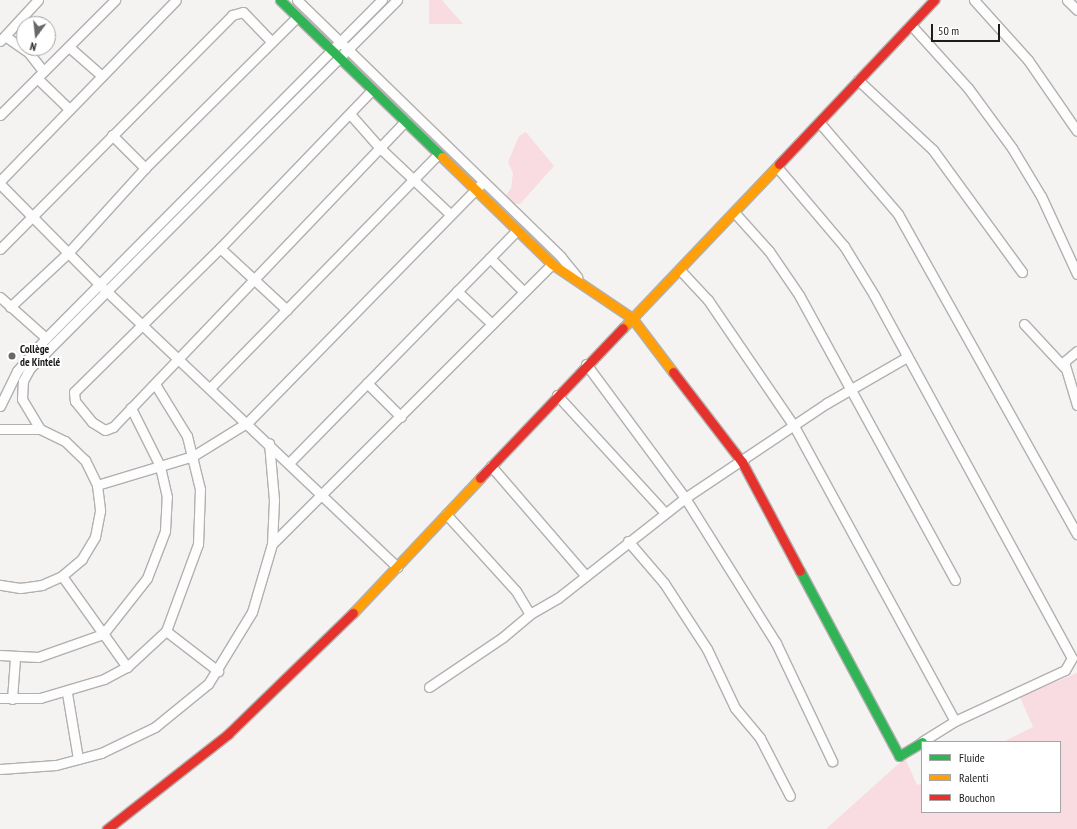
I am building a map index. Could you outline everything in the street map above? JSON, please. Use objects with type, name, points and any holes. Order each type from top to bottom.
[{"type":"main road","points":[[280,0],[516,231],[552,264],[632,318],[742,462],[899,756],[921,743]]},
{"type":"main road","points":[[107,829],[228,734],[397,567],[586,364],[680,270],[934,0]]},
{"type":"street","points":[[38,0],[2,38],[28,53],[40,75],[68,109]]},
{"type":"street","points":[[0,115],[115,0]]},
{"type":"street","points":[[176,0],[68,109],[0,182],[33,219],[103,288],[142,322],[325,495],[397,567]]},
{"type":"street","points":[[297,0],[561,257],[581,283]]},
{"type":"street","points":[[40,429],[22,399],[22,381],[30,368],[103,288],[382,0]]},
{"type":"street","points":[[0,406],[17,371],[46,338],[103,288],[340,59],[397,0]]},
{"type":"street","points":[[974,0],[1028,60],[1077,131]]},
{"type":"street","points":[[1067,0],[1077,10]]},
{"type":"street","points":[[0,249],[33,219],[112,135],[232,15],[244,12],[271,41]]},
{"type":"street","points":[[10,307],[68,253],[144,168],[297,16]]},
{"type":"street","points":[[911,25],[968,88],[1012,148],[1041,196],[1077,274]]},
{"type":"street","points":[[69,47],[101,75]]},
{"type":"street","points":[[858,80],[933,150],[1022,272]]},
{"type":"street","points":[[372,90],[220,248],[142,322],[74,396],[92,422],[105,430],[112,427],[155,384],[178,356],[254,280],[405,121]]},
{"type":"street","points":[[350,114],[380,148],[448,213]]},
{"type":"street","points":[[819,122],[898,214],[1077,534]]},
{"type":"street","points":[[112,135],[144,168]]},
{"type":"street","points":[[211,387],[438,154]]},
{"type":"street","points":[[778,167],[844,246],[907,356],[1072,658],[1065,670],[955,721],[924,741]]},
{"type":"street","points":[[97,485],[193,456],[248,422],[448,213],[483,182]]},
{"type":"street","points":[[734,212],[769,251],[799,295],[955,580]]},
{"type":"street","points":[[290,462],[516,231]]},
{"type":"street","points":[[220,248],[287,310]]},
{"type":"street","points":[[490,258],[524,292]]},
{"type":"street","points":[[272,544],[325,495],[552,264]]},
{"type":"street","points":[[680,270],[708,300],[794,426],[955,721]]},
{"type":"street","points":[[457,291],[492,324]]},
{"type":"street","points":[[0,297],[46,338]]},
{"type":"street","points":[[1024,324],[1064,367],[1074,382],[1077,405]]},
{"type":"street","points":[[1064,367],[1066,358],[1077,351]]},
{"type":"street","points":[[429,687],[503,638],[530,614],[558,598],[628,541],[685,498],[850,390],[907,356]]},
{"type":"street","points":[[586,364],[685,498],[776,643],[832,760]]},
{"type":"street","points":[[367,383],[401,417]]},
{"type":"street","points":[[0,698],[12,699],[66,693],[127,667],[166,631],[198,544],[200,489],[193,456],[173,408],[155,384]]},
{"type":"street","points":[[557,396],[665,513]]},
{"type":"street","points":[[0,655],[15,658],[70,648],[103,634],[126,608],[155,560],[165,531],[167,497],[160,466],[131,408]]},
{"type":"street","points":[[0,429],[40,429],[65,441],[80,455],[97,485],[100,511],[95,537],[82,559],[62,576],[42,585],[20,588],[0,585]]},
{"type":"street","points":[[0,768],[28,769],[78,759],[118,746],[155,727],[185,706],[218,671],[252,612],[272,544],[274,500],[269,443]]},
{"type":"street","points":[[491,466],[586,576]]},
{"type":"street","points":[[446,514],[516,591],[530,614]]},
{"type":"street","points":[[628,541],[664,583],[707,649],[735,708],[760,738],[790,796]]},
{"type":"street","points":[[62,576],[127,667]]},
{"type":"street","points":[[166,631],[218,671]]},
{"type":"street","points":[[12,699],[15,658]]},
{"type":"street","points":[[66,693],[78,759]]},
{"type":"shaded area","points":[[429,0],[442,0],[463,24],[429,24]]},
{"type":"shaded area","points":[[526,132],[554,166],[520,204],[507,203],[505,197],[511,188],[513,173],[508,162],[519,136]]},
{"type":"shaded area","points":[[1077,673],[1077,829],[826,829],[905,758],[917,785],[921,783],[921,813],[1061,813],[1061,741],[1005,741],[1033,727],[1020,697]]},
{"type":"traffic: fast","points":[[280,0],[442,157]]},
{"type":"traffic: fast","points":[[800,571],[899,756],[921,743]]},
{"type":"traffic: slow","points":[[442,157],[552,264],[632,318],[673,372]]},
{"type":"traffic: slow","points":[[623,328],[779,164]]},
{"type":"traffic: slow","points":[[353,613],[480,478]]},
{"type":"traffic: jam","points":[[779,164],[934,0]]},
{"type":"traffic: jam","points":[[480,478],[623,328]]},
{"type":"traffic: jam","points":[[673,372],[742,462],[800,571]]},
{"type":"traffic: jam","points":[[107,829],[228,734],[353,613]]},
{"type":"place","name":"Collège de Kintelé","points":[[12,356]]}]
